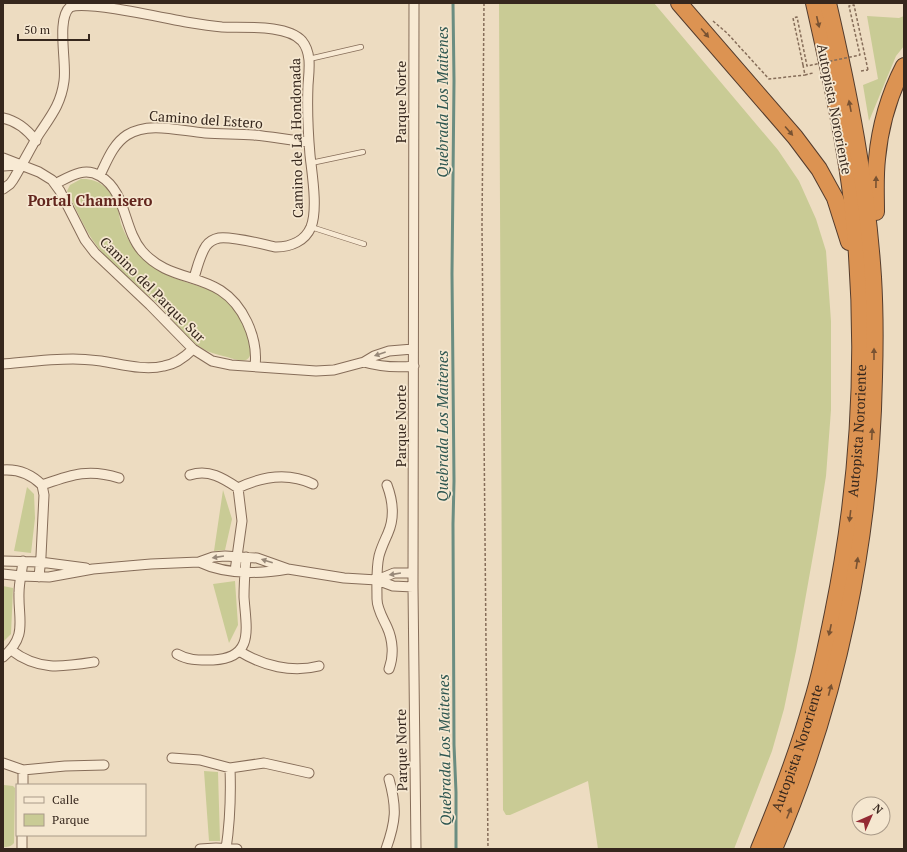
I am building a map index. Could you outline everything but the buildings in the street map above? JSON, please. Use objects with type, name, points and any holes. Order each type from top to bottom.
[{"type":"highway","points":[[679,3],[807,152],[827,182],[835,198],[847,234],[859,292]]},
{"type":"highway","name":"Autopista Nororiente","points":[[759,849],[785,784],[812,702],[825,653],[849,521],[856,450],[860,365],[859,292],[856,241],[845,158],[830,75],[814,3]]},
{"type":"highway","name":"Autopista Nororiente","points":[[774,849],[794,801],[814,741],[836,664],[851,598],[865,508],[872,439],[875,356],[873,277],[864,187],[858,144],[846,81],[828,3]]},
{"type":"highway","points":[[873,277],[878,146],[886,111],[895,85],[904,66]]},
{"type":"street","name":"Parque Norte","points":[[414,3],[413,588],[416,849]]},
{"type":"street","points":[[3,189],[10,184],[22,165],[55,111],[61,97],[65,75],[63,21],[67,5]]},
{"type":"street","name":"Camino de La Hondonada","points":[[67,5],[112,5],[177,21],[208,26],[282,31],[294,34],[302,41],[307,50],[309,59],[307,115],[314,211],[311,228],[300,241],[283,247],[234,238],[214,239],[204,250],[194,278]]},
{"type":"street","points":[[3,118],[20,124],[36,140]]},
{"type":"street","name":"Camino del Estero","points":[[100,176],[118,142],[133,132],[148,128],[167,128],[205,133],[257,135],[309,142]]},
{"type":"street","name":"Camino del Parque Sur","points":[[3,158],[39,172],[55,184],[85,240],[95,253],[150,305],[193,349],[205,358],[218,363],[316,371],[334,370],[364,362]]},
{"type":"street","points":[[3,166],[22,165]]},
{"type":"street","points":[[55,184],[82,172],[90,172],[100,176],[113,188],[119,198],[130,233],[143,252],[154,262],[167,270],[211,284],[229,296],[240,310],[249,326],[255,342],[255,366]]},
{"type":"street","points":[[3,364],[39,360],[71,359],[99,360],[140,367],[157,367],[178,361],[193,349]]},
{"type":"street","points":[[364,362],[382,352],[413,349]]},
{"type":"street","points":[[364,362],[385,367],[398,368],[414,366]]},
{"type":"street","points":[[3,470],[15,471],[30,475],[42,485],[44,495],[39,577]]},
{"type":"street","points":[[42,485],[82,472],[102,473],[119,478]]},
{"type":"street","points":[[177,654],[192,660],[222,659],[232,656],[239,651],[245,639],[247,624],[240,571],[242,520],[238,488],[225,479],[213,474],[199,473],[190,475]]},
{"type":"street","points":[[238,488],[255,481],[280,476],[295,477],[313,484]]},
{"type":"street","points":[[387,485],[392,501],[392,517],[391,525],[378,558],[377,605],[389,634],[392,646],[392,660],[389,669]]},
{"type":"street","points":[[3,574],[39,577],[55,576],[93,569],[199,562],[219,556],[263,559],[288,569],[344,578],[377,580],[393,586],[413,588]]},
{"type":"street","points":[[3,561],[40,562],[93,569]]},
{"type":"street","points":[[3,657],[10,650],[20,635],[19,593],[23,561]]},
{"type":"street","points":[[199,562],[218,569],[240,571],[266,572],[288,569]]},
{"type":"street","points":[[377,580],[394,573],[413,573]]},
{"type":"street","points":[[10,650],[22,658],[38,664],[63,666],[94,662]]},
{"type":"street","points":[[239,651],[255,660],[277,667],[305,668],[319,666]]},
{"type":"street","points":[[172,758],[200,760],[230,768],[264,763],[309,773]]},
{"type":"street","points":[[3,763],[23,770],[65,766],[104,765]]},
{"type":"street","points":[[226,848],[229,833],[230,768]]},
{"type":"street","points":[[23,770],[23,784]]},
{"type":"street","points":[[386,849],[393,829],[395,814],[394,799],[389,779]]},
{"type":"street","points":[[22,836],[22,849]]},
{"type":"street","points":[[200,849],[237,849]]},
{"type":"lane","points":[[309,59],[361,47]]},
{"type":"lane","points":[[311,163],[363,152]]},
{"type":"lane","points":[[311,228],[364,244]]},
{"type":"path","points":[[484,3],[482,226],[488,849]]},
{"type":"path","points":[[805,75],[793,18],[797,17],[807,66],[837,60],[860,55],[849,6],[854,5],[868,70],[861,71]]},
{"type":"path","points":[[711,20],[727,32],[769,79],[813,73]]},
{"type":"green space","points":[[499,3],[654,3],[778,150],[799,181],[816,219],[826,251],[831,321],[831,410],[826,476],[796,651],[784,709],[772,751],[734,849],[598,849],[588,781],[510,815],[506,815],[503,810]]},
{"type":"green space","points":[[867,16],[899,18],[904,16],[904,46],[896,56],[869,121],[863,85],[878,79]]},
{"type":"green space","points":[[81,179],[93,180],[103,185],[107,189],[117,206],[121,224],[126,236],[134,248],[149,263],[173,278],[205,288],[220,295],[230,304],[242,322],[247,335],[250,351],[250,356],[248,359],[232,359],[210,352],[197,345],[157,303],[107,258],[90,236],[67,191],[70,185]]},
{"type":"green space","points":[[27,487],[34,494],[35,518],[31,553],[14,551]]},
{"type":"green space","points":[[223,490],[232,519],[225,550],[214,551]]},
{"type":"green space","points":[[235,581],[238,625],[229,643],[213,584]]},
{"type":"green space","points":[[3,586],[13,588],[11,634],[3,642]]},
{"type":"green space","points":[[204,771],[218,772],[220,841],[209,841]]},
{"type":"green space","points":[[4,785],[13,786],[15,788],[14,843],[7,847],[3,847]]},
{"type":"waterway","name":"Quebrada Los Maitenes","points":[[453,3],[454,81],[452,274],[454,745],[456,849]]},
{"type":"district","name":"Portal Chamisero","points":[[90,200]]}]
